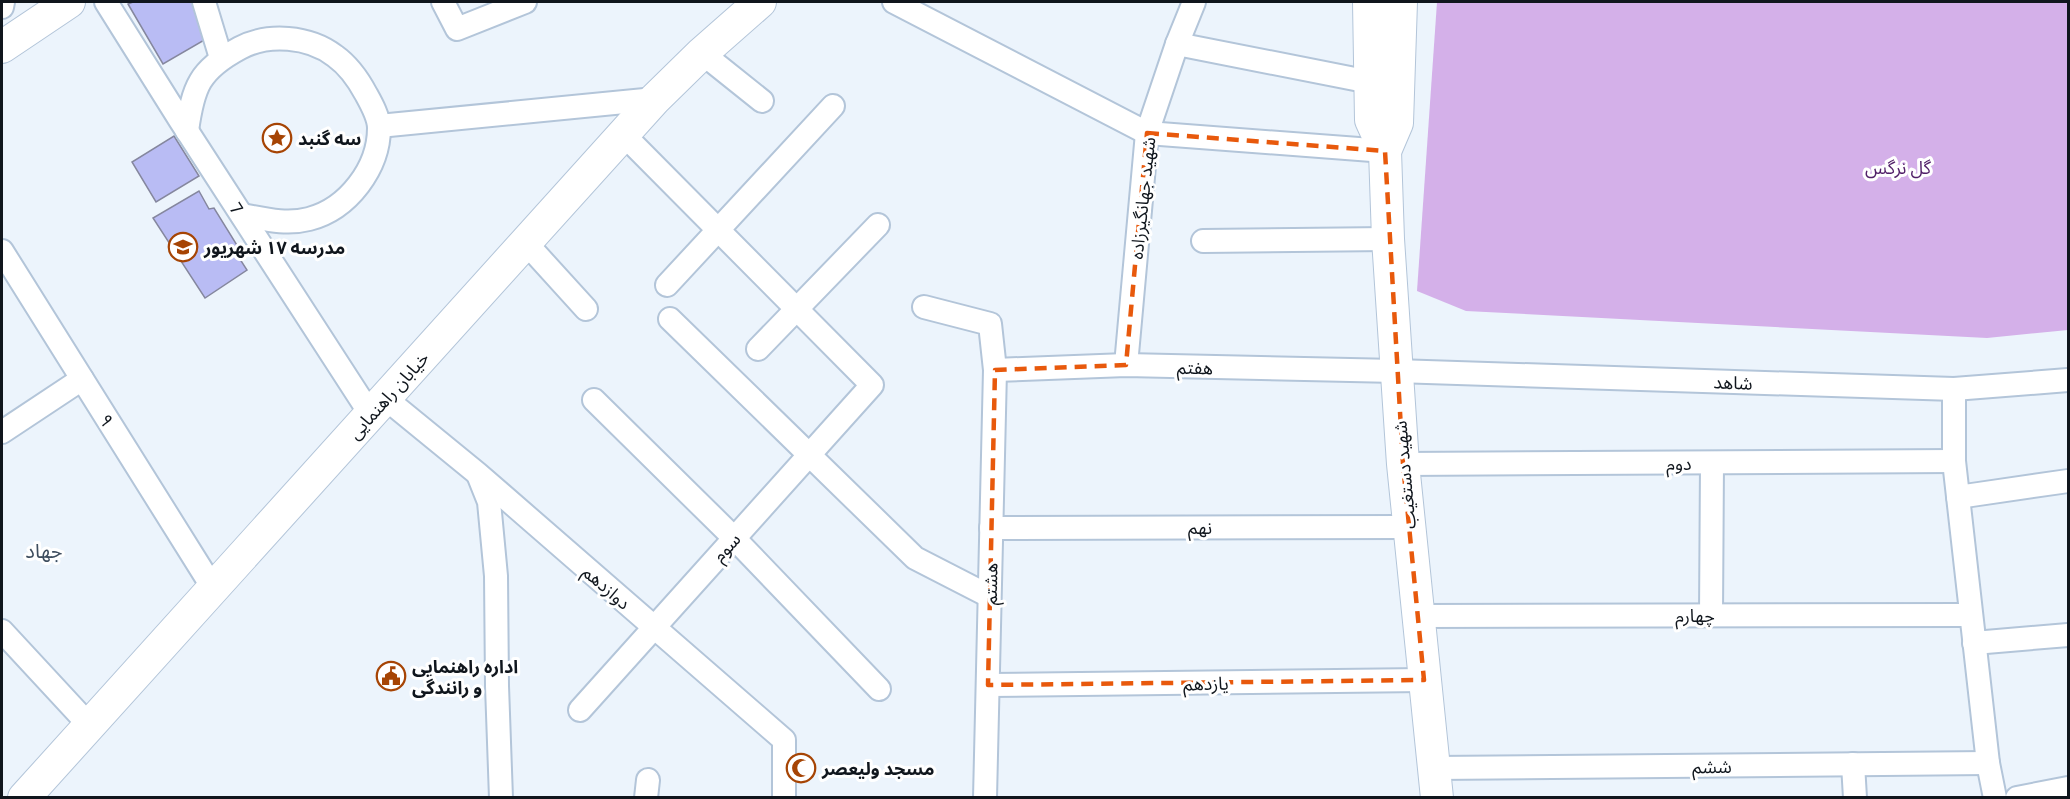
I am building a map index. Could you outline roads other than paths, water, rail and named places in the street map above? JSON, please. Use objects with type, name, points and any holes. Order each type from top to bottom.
[{"type":"main road","points":[[2,47],[69,2]]},
{"type":"main road","points":[[1369,2],[1371,120],[1385,151]]},
{"type":"main road","points":[[1385,151],[1397,123],[1401,2]]},
{"type":"main road","name":"خیابان راهنمایی","points":[[24,798],[623,134],[747,6]]},
{"type":"main road","name":"شهید دستغیب","points":[[1385,151],[1396,370],[1408,526],[1436,783]]},
{"type":"street","points":[[2,7],[3,2]]},
{"type":"street","name":"7","points":[[106,2],[242,215],[378,406]]},
{"type":"street","points":[[204,2],[221,58]]},
{"type":"street","points":[[443,2],[457,29],[525,2]]},
{"type":"street","points":[[894,2],[1147,133],[1385,151]]},
{"type":"street","name":"شهید جهانگیرزاده","points":[[1126,365],[1147,133],[1177,44],[1194,2]]},
{"type":"street","points":[[187,131],[192,97],[204,76],[221,58],[248,44],[277,38],[307,42],[334,55],[356,76],[370,102],[379,126],[374,157],[360,184],[338,206],[310,219],[279,222],[242,215]]},
{"type":"street","points":[[1177,44],[1370,82]]},
{"type":"street","points":[[702,53],[762,101]]},
{"type":"street","points":[[379,126],[655,99]]},
{"type":"street","points":[[667,285],[833,106]]},
{"type":"street","points":[[623,134],[796,308]]},
{"type":"street","points":[[758,349],[878,225]]},
{"type":"street","points":[[1203,241],[1388,238]]},
{"type":"street","points":[[526,243],[586,309]]},
{"type":"street","name":"۹","points":[[3,257],[213,588]]},
{"type":"street","name":"هشتم","points":[[924,307],[990,324],[994,370],[985,798]]},
{"type":"street","name":"سوم","points":[[580,710],[872,385],[796,308]]},
{"type":"street","points":[[670,319],[915,558],[989,596]]},
{"type":"street","name":"هفتم","points":[[994,370],[1126,365],[1396,370]]},
{"type":"street","name":"شاهد","points":[[1396,370],[1954,389],[2068,380]]},
{"type":"street","points":[[2,432],[82,379]]},
{"type":"street","points":[[1954,389],[1954,461],[1988,763],[1995,798]]},
{"type":"street","points":[[594,400],[734,538],[879,689]]},
{"type":"street","name":"دوازدهم","points":[[378,406],[478,474],[784,740],[784,798]]},
{"type":"street","name":"دوم","points":[[1403,464],[1954,461]]},
{"type":"street","points":[[1711,615],[1712,463]]},
{"type":"street","points":[[478,474],[489,502],[496,576],[501,798]]},
{"type":"street","points":[[1958,497],[2068,481]]},
{"type":"street","name":"نهم","points":[[991,528],[1408,526]]},
{"type":"street","name":"چهارم","points":[[1419,616],[1970,615]]},
{"type":"street","points":[[2,631],[90,726]]},
{"type":"street","points":[[1974,644],[2068,635]]},
{"type":"street","name":"یازدهم","points":[[988,686],[1424,680]]},
{"type":"street","name":"ششم","points":[[1436,783],[1853,764],[1988,763]]},
{"type":"street","points":[[1853,764],[1855,798]]},
{"type":"street","points":[[2017,798],[2068,788]]},
{"type":"place","name":"سه گنبد","points":[[277,138]]},
{"type":"place","name":"مدرسه ۱۷ شهریور","points":[[183,247]]},
{"type":"place","name":"اداره راهنمایی و رانندگی","points":[[391,676]]},
{"type":"place","name":"مسجد ولیعصر","points":[[801,768]]},
{"type":"district","name":"جهاد","points":[[44,550]]},
{"type":"park label","name":"گل نرگس","points":[[1898,167]]}]
